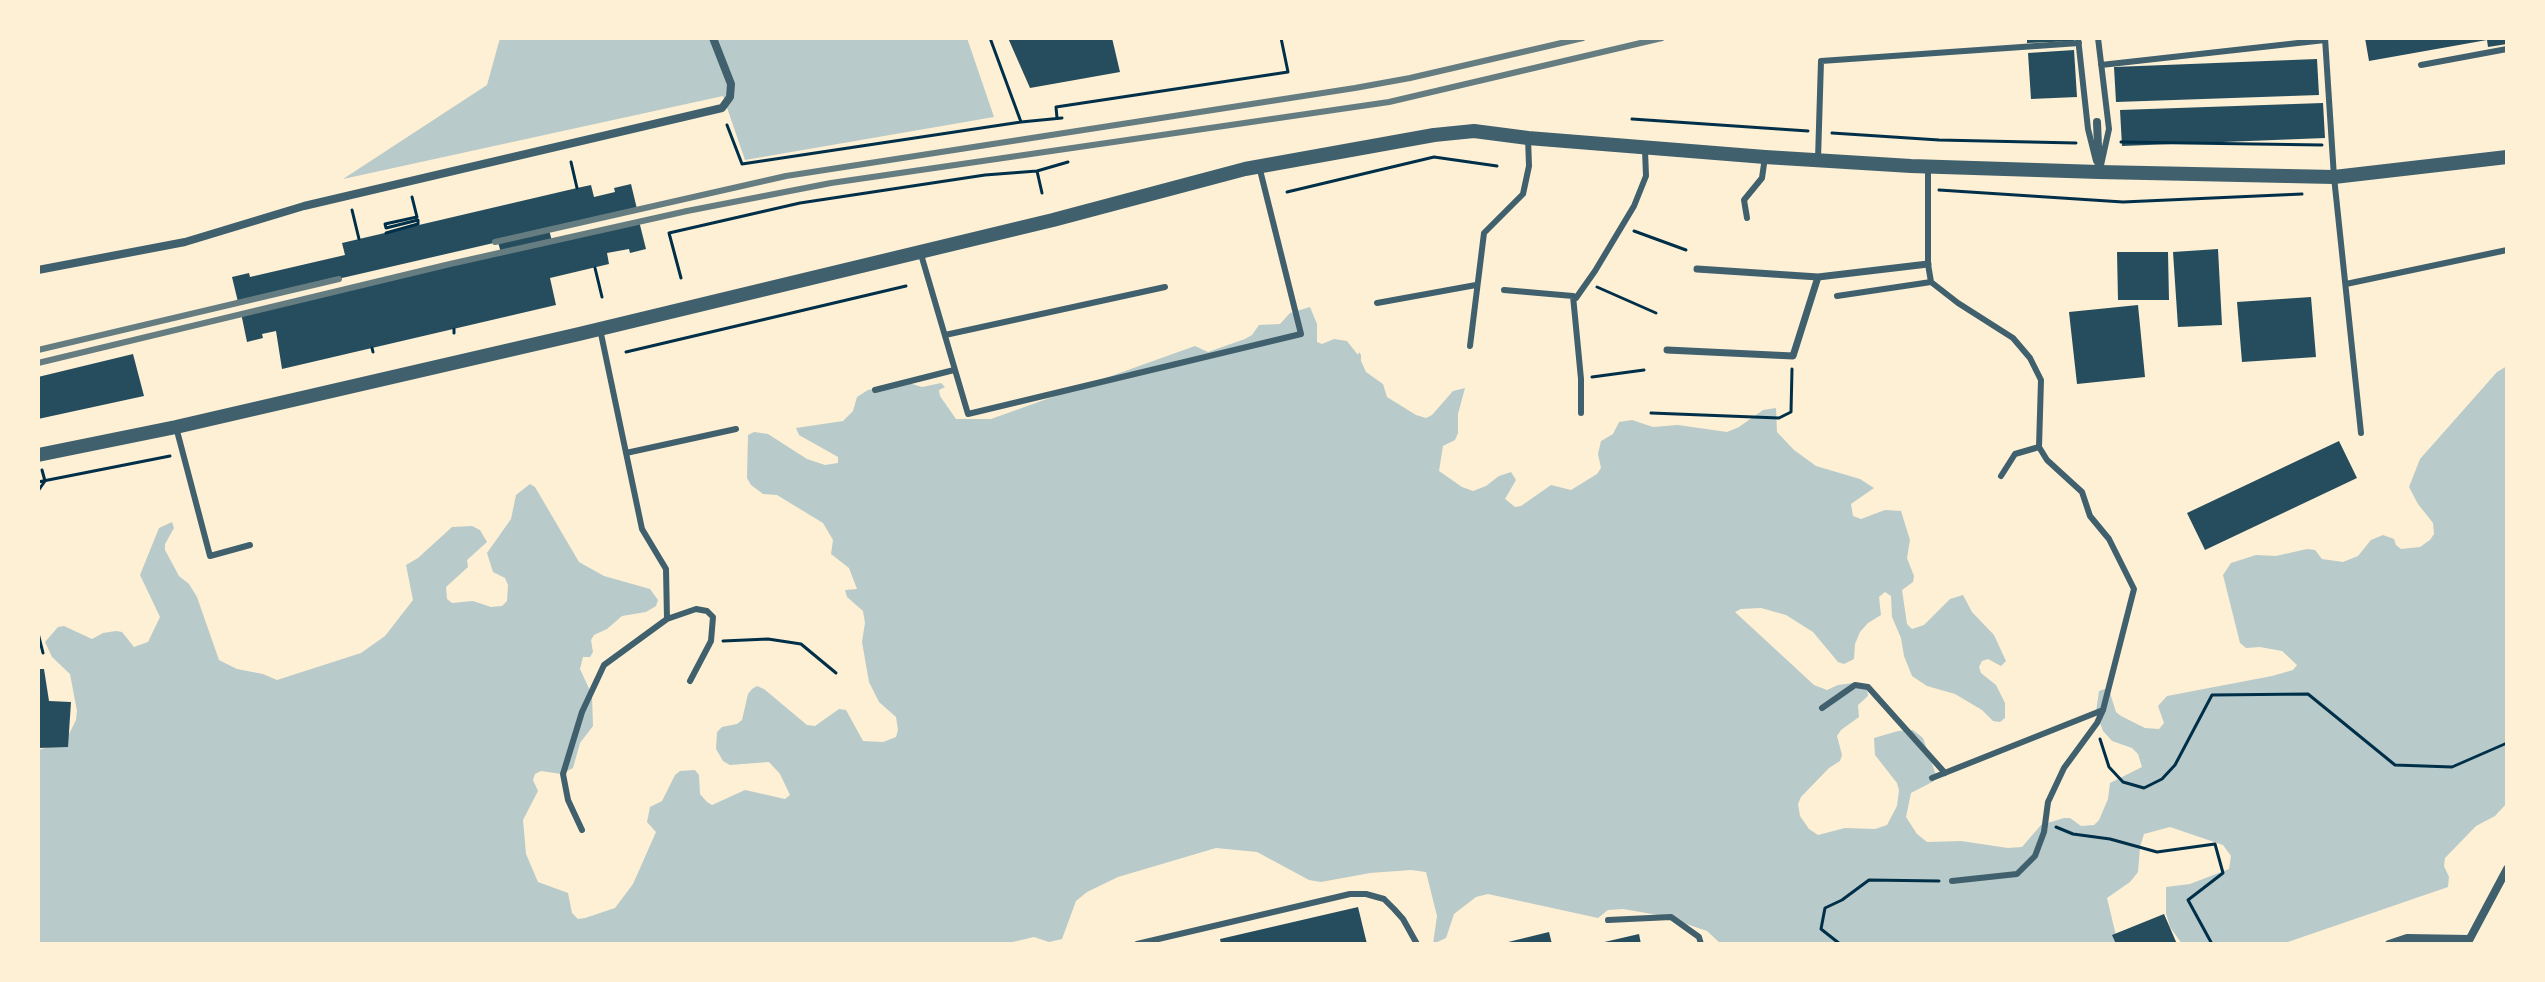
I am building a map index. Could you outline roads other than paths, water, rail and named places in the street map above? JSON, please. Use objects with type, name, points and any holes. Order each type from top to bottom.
[{"type":"street","points":[[38,270],[185,242],[304,206],[722,108],[730,97],[731,84],[713,38]]},
{"type":"street","points":[[2097,122],[2099,172]]},
{"type":"street","points":[[39,455],[176,427],[600,329],[1031,225],[1259,166],[1434,135],[1474,131],[1765,157],[1928,166],[2334,177],[2507,157]]},
{"type":"street","points":[[1697,269],[1818,277],[1928,264]]},
{"type":"street","points":[[1667,350],[1793,356],[1818,277]]},
{"type":"street","points":[[2389,944],[2407,938],[2468,942],[2507,869]]},
{"type":"lane","points":[[2098,38],[2109,129],[2099,172]]},
{"type":"lane","points":[[2101,65],[2325,39],[2334,177],[2361,433]]},
{"type":"lane","points":[[1818,159],[1821,61],[2078,40],[2088,129],[2099,172]]},
{"type":"lane","points":[[2421,65],[2507,49]]},
{"type":"lane","points":[[1470,346],[1484,233],[1523,194],[1529,166],[1528,138]]},
{"type":"lane","points":[[1504,290],[1576,298],[1634,206],[1646,176],[1644,146]]},
{"type":"lane","points":[[1747,218],[1744,200],[1762,178],[1765,157]]},
{"type":"lane","points":[[920,251],[968,414],[1301,334],[1259,166]]},
{"type":"lane","points":[[1928,166],[1928,264],[1931,282],[2013,338],[2030,358],[2041,380],[2039,447],[2047,460],[2082,492],[2090,516],[2109,539],[2134,589],[2103,710],[2064,768],[2048,802],[2035,856],[2017,874],[1952,881]]},
{"type":"lane","points":[[2346,284],[2507,250]]},
{"type":"lane","points":[[1837,296],[1931,282]]},
{"type":"lane","points":[[1377,303],[1476,285]]},
{"type":"lane","points":[[945,335],[1165,287]]},
{"type":"lane","points":[[1573,296],[1581,413]]},
{"type":"lane","points":[[600,329],[642,529],[666,569],[667,619]]},
{"type":"lane","points":[[875,390],[954,370]]},
{"type":"lane","points":[[176,427],[210,556],[250,545]]},
{"type":"lane","points":[[626,453],[736,429]]},
{"type":"lane","points":[[2001,476],[2015,454],[2039,447]]},
{"type":"lane","points":[[582,830],[568,800],[563,774],[582,712],[604,665],[667,619],[696,609],[707,611],[713,617],[711,641],[690,681]]},
{"type":"lane","points":[[1822,708],[1855,685],[1868,687],[1945,773]]},
{"type":"lane","points":[[1932,778],[2103,710]]},
{"type":"lane","points":[[1137,944],[1350,894],[1366,894],[1384,899],[1417,944]]},
{"type":"lane","points":[[1608,920],[1671,917],[1699,937],[1701,944]]},
{"type":"railway","points":[[495,242],[786,176],[1355,88],[1583,38]]},
{"type":"railway","points":[[38,363],[450,264],[687,211],[831,183],[1389,102],[1662,38]]},
{"type":"railway","points":[[38,350],[339,279]]}]
